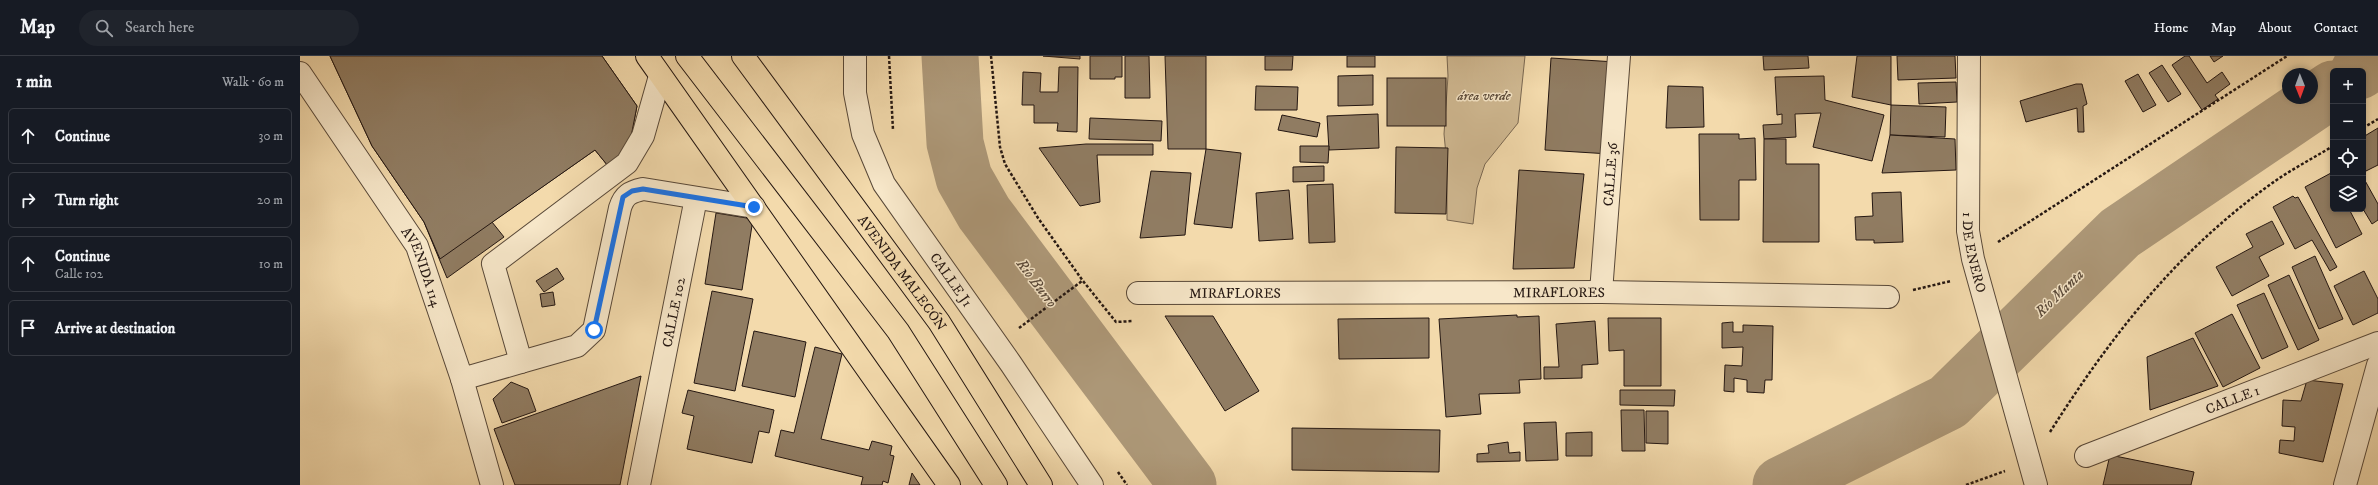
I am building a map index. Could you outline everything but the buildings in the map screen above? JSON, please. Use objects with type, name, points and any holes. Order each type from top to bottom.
[{"type":"main road","points":[[647,56],[949,485]]},
{"type":"main road","points":[[687,56],[898,331],[996,485]]},
{"type":"main road","name":"AVENIDA MALECÓN","points":[[748,61],[939,322],[1041,485]]},
{"type":"street","name":"CALLE J1","points":[[855,56],[855,93],[863,134],[884,184],[1011,364],[1092,485]]},
{"type":"street","name":"CALLE 36","points":[[1601,292],[1619,56]]},
{"type":"street","name":"1 DE ENERO","points":[[1969,56],[1968,231],[1977,275],[2036,485]]},
{"type":"street","name":"AVENIDA 114","points":[[300,73],[417,246],[462,379],[492,485]]},
{"type":"street","points":[[521,362],[493,264],[627,163],[643,136],[660,76]]},
{"type":"street","points":[[462,379],[577,346],[594,330],[623,197],[632,191],[643,189],[754,207]]},
{"type":"street","name":"CALLE 102","points":[[639,485],[696,198]]},
{"type":"street","name":"MIRAFLORES","points":[[1138,293],[1601,292],[1888,297]]},
{"type":"street","name":"CALLE 1","points":[[2086,456],[2378,343]]},
{"type":"street","points":[[2345,485],[2378,365]]},
{"type":"path","points":[[991,56],[1000,147],[1005,164],[1017,187],[1082,281],[1116,322],[1139,321],[1138,293]]},
{"type":"path","points":[[1888,297],[1977,275],[2286,56]]},
{"type":"path","points":[[2366,126],[2378,119]]},
{"type":"path","points":[[1966,485],[2028,453],[2128,319],[2159,284],[2199,243],[2271,184],[2330,148]]},
{"type":"path","points":[[1017,330],[1082,281]]},
{"type":"green space","name":"área verde","points":[[1447,56],[1525,56],[1518,123],[1485,164],[1477,188],[1473,224],[1447,220],[1447,165],[1444,134],[1448,76]]},
{"type":"waterway","name":"Río Burro","points":[[950,56],[955,143],[964,178],[984,213],[1188,485]]},
{"type":"waterway","name":"Río Manta","points":[[2363,68],[2378,58]]},
{"type":"waterway","name":"Río Manta","points":[[1781,485],[1948,402],[2120,233],[2330,91]]},
{"type":"route","points":[[594,330],[623,197],[632,191],[643,189],[754,207]]}]
